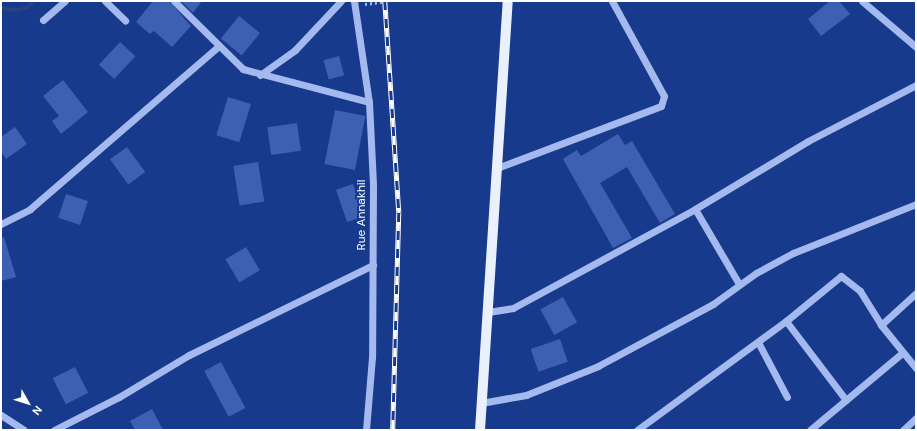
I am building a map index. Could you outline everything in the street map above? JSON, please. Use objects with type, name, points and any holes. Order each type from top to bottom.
[{"type":"main road","points":[[480,430],[508,1]]},
{"type":"street","points":[[43,20],[65,1]]},
{"type":"street","points":[[105,1],[125,20]]},
{"type":"street","points":[[174,1],[236,65],[260,75],[369,102]]},
{"type":"street","points":[[260,75],[295,50],[341,1]]},
{"type":"street","name":"Rue Annakhil","points":[[354,1],[369,102],[373,265],[366,430]]},
{"type":"street","points":[[498,168],[661,106],[664,96],[612,1]]},
{"type":"street","points":[[862,1],[916,47]]},
{"type":"street","points":[[1,224],[30,209],[218,47]]},
{"type":"street","points":[[488,312],[513,308],[695,209],[808,141],[916,85]]},
{"type":"street","points":[[481,403],[526,395],[598,366],[713,304],[739,284],[793,252],[916,204]]},
{"type":"street","points":[[695,209],[739,284]]},
{"type":"street","points":[[54,430],[119,397],[189,355],[373,265]]},
{"type":"street","points":[[637,430],[786,321],[839,277],[849,280],[860,290],[881,325],[902,353],[916,368]]},
{"type":"street","points":[[881,325],[916,293]]},
{"type":"street","points":[[786,321],[846,400]]},
{"type":"street","points":[[758,342],[787,397]]},
{"type":"street","points":[[810,430],[902,353]]},
{"type":"street","points":[[1,415],[24,430]]},
{"type":"street","points":[[903,430],[916,418]]},
{"type":"path","points":[[364,4],[389,1]]},
{"type":"building","points":[[153,1],[169,1],[191,26],[172,47],[154,31],[150,34],[136,22]]},
{"type":"building","points":[[181,1],[202,1],[193,13]]},
{"type":"building","points":[[830,1],[839,1],[850,14],[821,36],[808,19]]},
{"type":"building","points":[[239,16],[260,33],[242,56],[221,39]]},
{"type":"building","points":[[120,42],[135,56],[114,79],[99,65]]},
{"type":"building","points":[[339,56],[344,75],[329,79],[324,60]]},
{"type":"building","points":[[63,80],[88,112],[61,134],[52,121],[59,116],[43,96]]},
{"type":"building","points":[[228,97],[251,104],[239,142],[216,135]]},
{"type":"building","points":[[335,110],[365,116],[355,170],[325,164]]},
{"type":"building","points":[[297,123],[301,151],[271,155],[267,127]]},
{"type":"building","points":[[15,127],[27,144],[6,159],[1,151],[1,137]]},
{"type":"building","points":[[618,134],[625,145],[632,141],[675,214],[660,223],[627,167],[600,183],[632,238],[613,248],[563,159],[577,150],[581,156]]},
{"type":"building","points":[[127,147],[145,172],[128,184],[110,159]]},
{"type":"building","points":[[258,162],[264,202],[240,205],[233,166]]},
{"type":"building","points":[[353,184],[364,216],[347,222],[336,190]]},
{"type":"building","points":[[66,194],[88,201],[80,225],[58,218]]},
{"type":"building","points":[[4,237],[16,277],[1,281],[1,238]]},
{"type":"building","points":[[246,247],[260,270],[239,283],[225,259]]},
{"type":"building","points":[[563,297],[577,322],[554,335],[540,310]]},
{"type":"building","points":[[560,339],[568,362],[539,372],[531,349]]},
{"type":"building","points":[[221,362],[245,408],[229,417],[204,371]]},
{"type":"building","points":[[75,367],[88,393],[66,404],[53,378]]},
{"type":"building","points":[[152,409],[163,430],[135,430],[130,421]]},
{"type":"waterway","points":[[1,8],[16,10],[28,7],[33,1]]},
{"type":"railway","points":[[385,1],[399,213],[393,430]]}]
